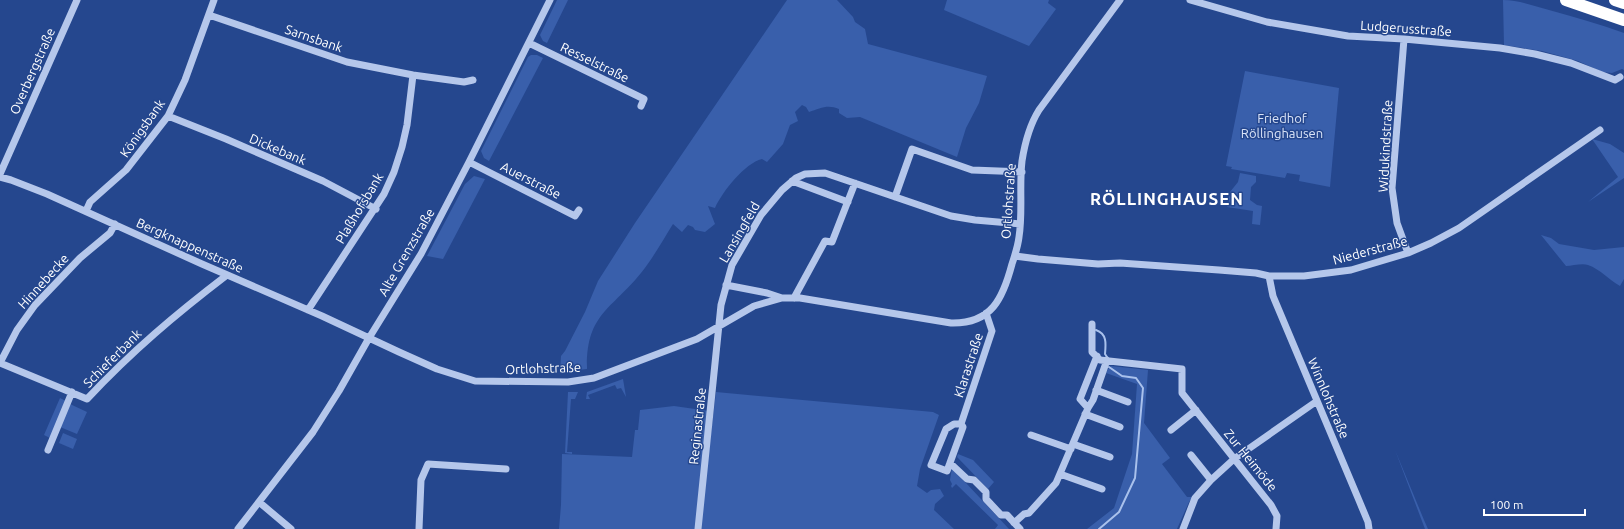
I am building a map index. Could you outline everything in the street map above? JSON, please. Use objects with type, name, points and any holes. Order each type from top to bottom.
[{"type":"highway","points":[[1566,0],[1624,20]]},
{"type":"highway","points":[[1615,0],[1624,2]]},
{"type":"highway","points":[[1619,0],[1624,2]]},
{"type":"street","name":"Overbergstraße","points":[[0,174],[77,0]]},
{"type":"street","name":"Königsbank","points":[[86,211],[90,202],[126,170],[168,116],[185,80],[214,0]]},
{"type":"street","name":"Alte Grenzstraße","points":[[238,529],[313,432],[421,254],[550,0]]},
{"type":"street","name":"Ortlohstraße","points":[[369,338],[437,369],[475,381],[568,382],[594,378],[611,373],[697,339],[754,306],[782,298],[794,298],[951,323],[964,323],[976,320],[986,313],[1000,298],[1014,256],[1019,237],[1022,172],[1026,138],[1032,121],[1038,110],[1120,0]]},
{"type":"street","name":"Ludgerusstraße","points":[[1190,0],[1267,22],[1348,36],[1404,39],[1500,48],[1571,63],[1615,80],[1620,77]]},
{"type":"street","name":"Sarnsbank","points":[[209,15],[347,62],[413,75]]},
{"type":"street","name":"Widukindstraße","points":[[1404,39],[1392,188],[1397,223],[1408,253]]},
{"type":"street","name":"Resselstraße","points":[[529,43],[644,100],[641,106]]},
{"type":"street","points":[[413,75],[464,82],[473,80]]},
{"type":"street","name":"Plaßhofsbank","points":[[308,310],[376,209],[394,172],[407,125],[413,75]]},
{"type":"street","name":"Dickebank","points":[[168,116],[323,181],[376,209]]},
{"type":"street","name":"Niederstraße","points":[[1014,256],[1098,264],[1120,263],[1219,270],[1256,273],[1269,276],[1304,276],[1351,270],[1408,253],[1459,228],[1600,130]]},
{"type":"street","points":[[895,197],[912,149],[972,170],[1022,172]]},
{"type":"street","name":"Auerstraße","points":[[469,162],[576,216],[578,210]]},
{"type":"street","name":"Lansingfeld","points":[[719,326],[720,305],[732,266],[761,215],[782,190],[792,181],[805,174],[816,173],[834,175],[951,216],[975,220],[1020,224]]},
{"type":"street","name":"Bergknappenstraße","points":[[0,177],[47,194],[86,211],[369,338]]},
{"type":"street","points":[[792,181],[848,202]]},
{"type":"street","points":[[794,298],[825,241],[832,242],[855,183]]},
{"type":"street","name":"Hinnebecke","points":[[0,363],[16,330],[35,305],[80,258],[110,233],[115,224]]},
{"type":"street","name":"Schieferbank","points":[[0,363],[88,399],[117,367],[144,342],[180,310],[227,275]]},
{"type":"street","name":"Winnlohstraße","points":[[1269,276],[1273,296],[1366,516],[1369,529]]},
{"type":"street","name":"Ortlohstraße","points":[[726,285],[767,293],[782,298]]},
{"type":"street","name":"Klarastraße","points":[[950,463],[963,427],[961,424],[992,331],[986,313]]},
{"type":"street","points":[[1092,324],[1092,352],[1097,356],[1080,399],[1086,411],[1120,426]]},
{"type":"street","name":"Reginastraße","points":[[698,529],[719,326]]},
{"type":"street","name":"Zur Heimöde","points":[[1097,356],[1100,360],[1182,369],[1182,394],[1271,505],[1277,516],[1276,529]]},
{"type":"street","points":[[1014,523],[1024,514],[1029,513],[1056,483],[1086,411],[1093,400],[1107,360]]},
{"type":"street","points":[[1096,390],[1128,402]]},
{"type":"street","points":[[48,450],[72,392]]},
{"type":"street","points":[[1183,529],[1195,498],[1211,480],[1234,460],[1317,401]]},
{"type":"street","points":[[1171,430],[1196,410]]},
{"type":"street","points":[[961,424],[954,424],[946,429],[931,465],[947,471],[950,463],[967,479],[974,480],[986,492],[986,499],[1001,515],[1007,515],[1020,529]]},
{"type":"street","points":[[1031,435],[1110,457]]},
{"type":"street","points":[[1191,455],[1211,480]]},
{"type":"street","points":[[419,529],[421,480],[428,464],[506,469]]},
{"type":"street","points":[[1060,474],[1102,489]]},
{"type":"street","points":[[259,502],[291,529]]},
{"type":"green space","points":[[557,0],[568,0],[547,43],[543,41],[540,35]]},
{"type":"green space","points":[[787,0],[837,0],[853,17],[855,22],[865,29],[868,44],[987,76],[979,103],[966,128],[957,157],[860,117],[847,118],[839,113],[839,109],[824,107],[809,112],[806,107],[802,105],[795,112],[798,121],[790,125],[783,144],[767,162],[762,159],[748,166],[728,187],[715,208],[708,206],[715,224],[705,232],[695,230],[693,227],[688,225],[682,232],[673,224],[641,273],[602,314],[596,324],[591,336],[588,351],[587,369],[560,372],[561,356],[585,312],[598,281],[635,223]]},
{"type":"green space","points":[[947,0],[1049,0],[1048,3],[1056,9],[1029,46],[944,10]]},
{"type":"green space","points":[[1503,0],[1532,5],[1624,33],[1624,70],[1622,69],[1612,73],[1602,72],[1578,61],[1542,51],[1504,45]]},
{"type":"green space","points":[[531,55],[537,55],[543,58],[489,161],[484,158],[481,151],[528,57]]},
{"type":"green space","name":"Friedhof Röllinghausen","points":[[1245,71],[1339,88],[1330,187],[1299,181],[1300,175],[1287,173],[1285,178],[1231,169],[1232,167],[1226,166]]},
{"type":"green space","points":[[1592,139],[1610,144],[1624,153],[1624,178],[1588,202],[1618,177]]},
{"type":"green space","points":[[1240,173],[1256,176],[1256,182],[1251,187],[1250,200],[1257,205],[1262,206],[1260,225],[1252,224],[1253,211],[1227,207],[1230,192],[1238,182]]},
{"type":"green space","points":[[474,176],[485,179],[443,259],[427,256],[465,184]]},
{"type":"green space","points":[[1541,235],[1551,238],[1559,244],[1594,250],[1624,247],[1624,279],[1620,286],[1597,269],[1586,264],[1566,266]]},
{"type":"green space","points":[[1111,366],[1148,370],[1144,423],[1170,458],[1162,464],[1187,497],[1193,497],[1189,502],[1177,529],[1087,529],[1114,508],[1132,454],[1137,384],[1106,373]]},
{"type":"green space","points":[[623,379],[626,397],[621,388],[617,389],[615,385],[588,395],[590,399],[586,399],[587,392]]},
{"type":"green space","points":[[568,392],[578,392],[575,399],[571,399],[567,452],[572,452],[572,454],[565,453]]},
{"type":"green space","points":[[716,392],[933,412],[939,415],[920,469],[917,486],[927,493],[931,490],[940,489],[944,496],[935,504],[934,510],[954,529],[701,529]]},
{"type":"green space","points":[[60,398],[66,401],[50,438],[44,435]]},
{"type":"green space","points":[[70,404],[87,412],[77,434],[60,427]]},
{"type":"green space","points":[[674,406],[709,411],[697,529],[559,529],[562,454],[632,457],[635,430],[638,430],[640,410]]},
{"type":"green space","points":[[63,433],[77,439],[73,449],[59,443]]},
{"type":"green space","points":[[1395,450],[1424,520],[1428,529],[1425,529]]},
{"type":"green space","points":[[958,454],[973,460],[994,482],[988,489],[957,457]]},
{"type":"green space","points":[[952,468],[1009,529],[995,529],[998,525],[956,484],[952,488],[950,480]]},
{"type":"waterway","points":[[1096,330],[1104,336],[1105,354],[1107,357]]},
{"type":"waterway","points":[[1099,529],[1119,512],[1135,478],[1143,388],[1136,378],[1122,376],[1109,367]]},
{"type":"district","name":"RÖLLINGHAUSEN","points":[[1167,199]]}]
